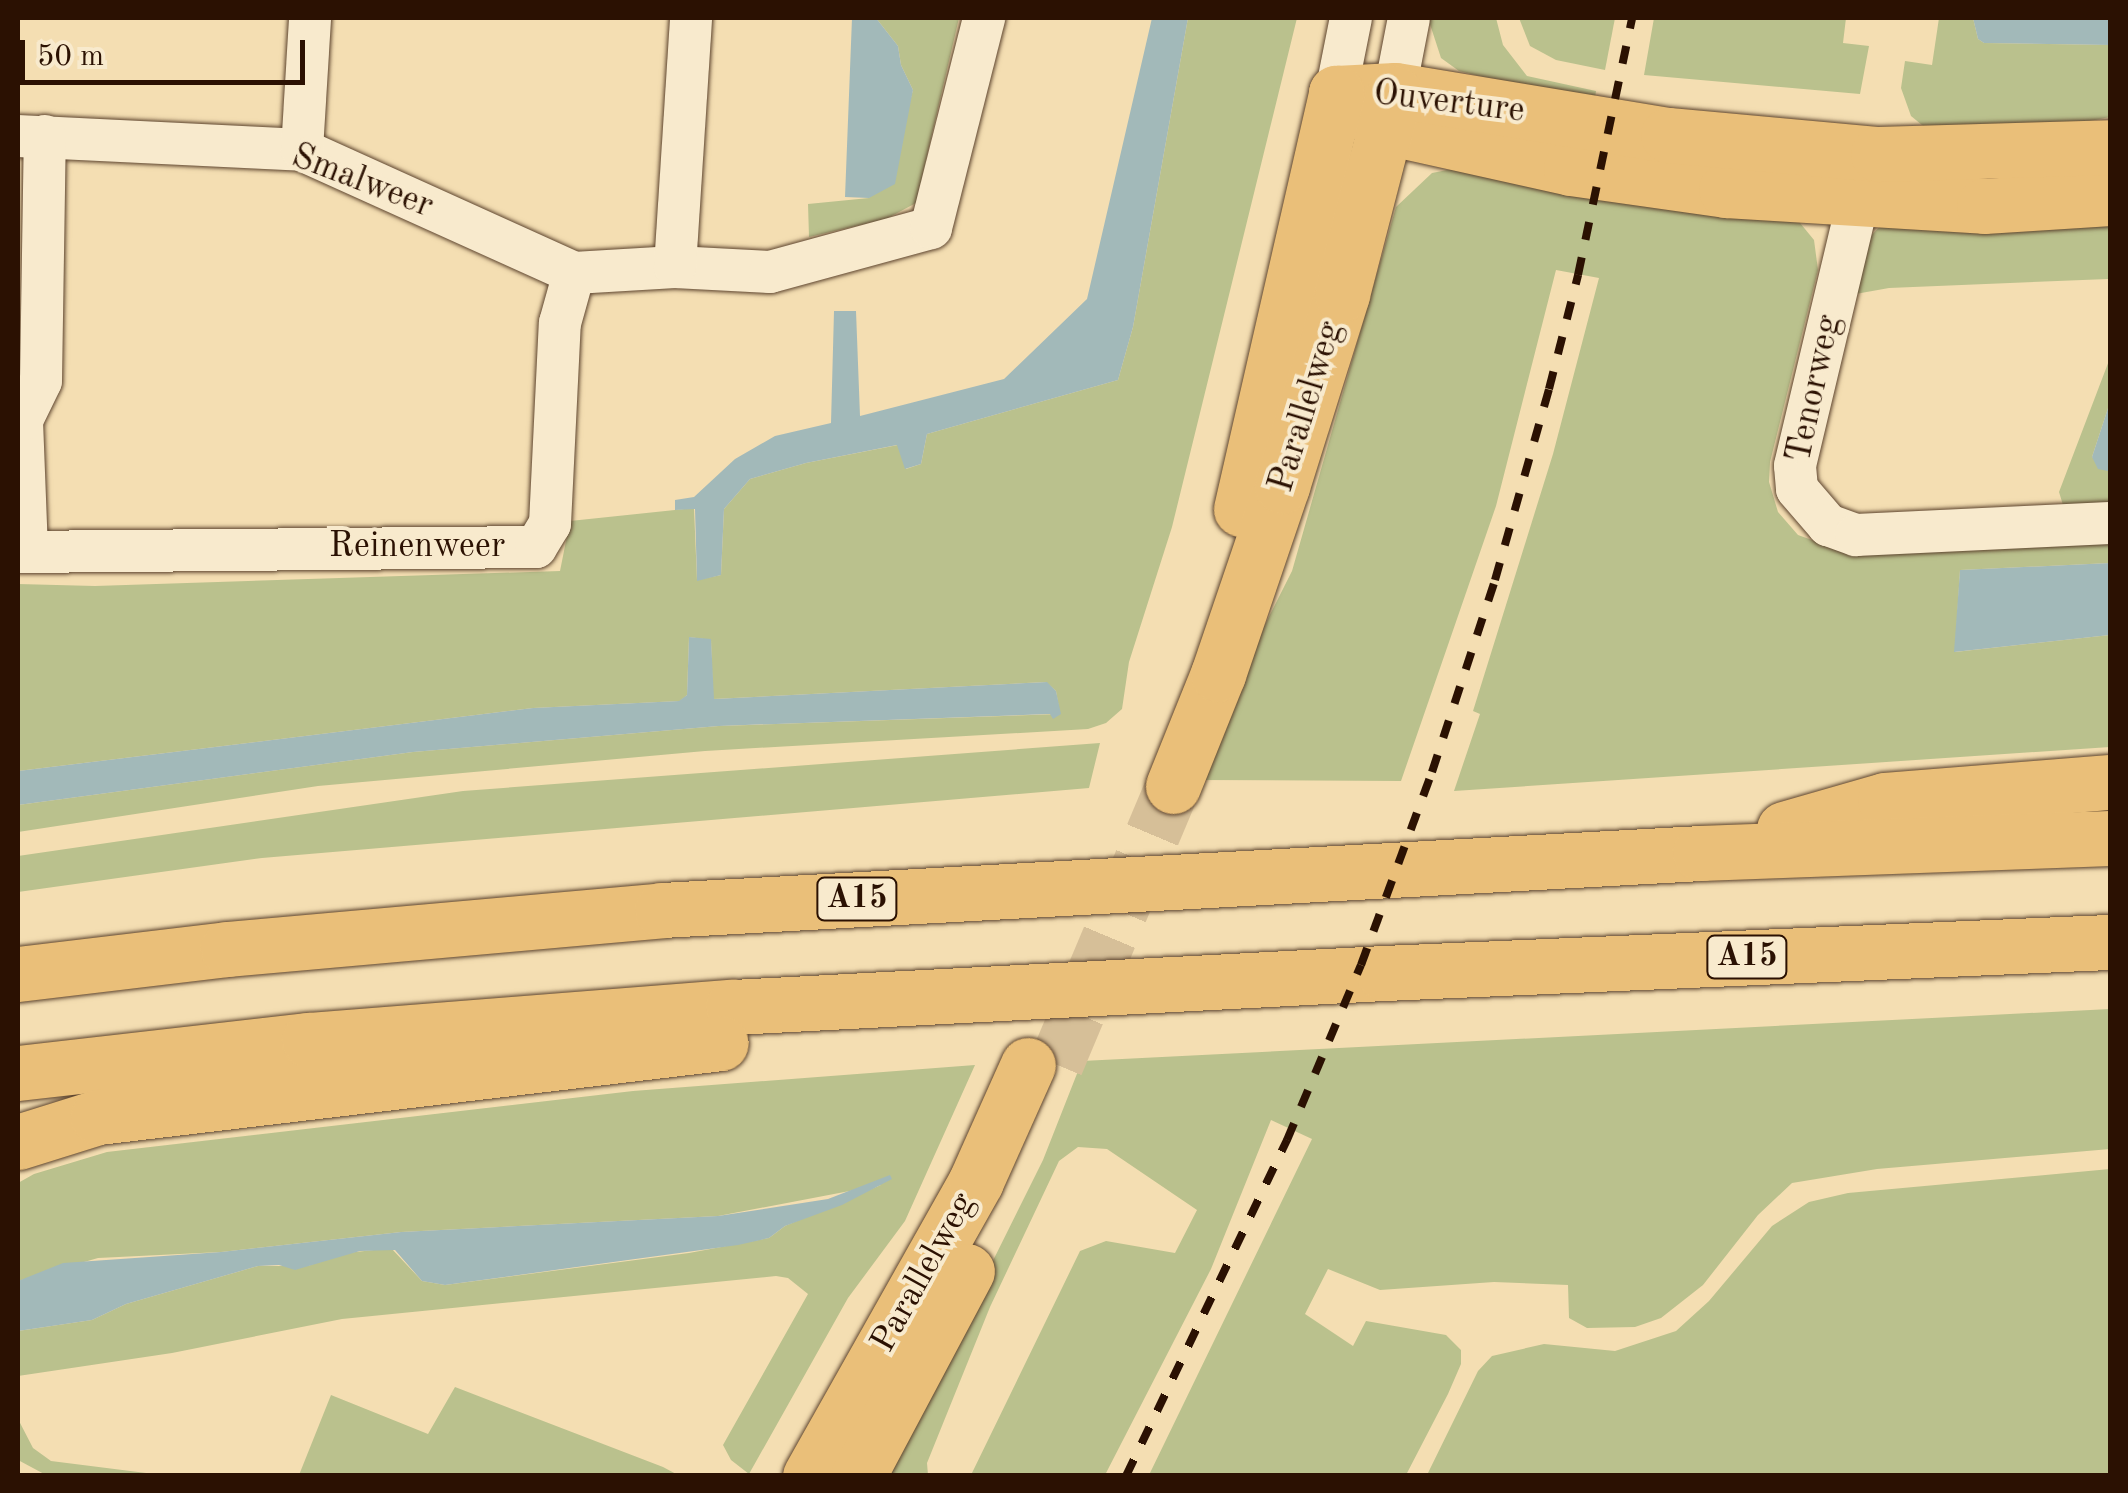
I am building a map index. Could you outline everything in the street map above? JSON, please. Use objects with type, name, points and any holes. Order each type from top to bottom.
[{"type":"main road","name":"Ouverture","points":[[1336,92],[1390,108],[1668,135],[1984,206],[2110,198]]},
{"type":"main road","name":"Parallelweg","points":[[1336,92],[1236,530],[1156,788],[1218,674],[1342,294],[1390,108]]},
{"type":"main road","name":"Ouverture","points":[[1868,177],[2110,147]]},
{"type":"main road","name":"A15","points":[[1700,853],[1885,800],[2110,782]]},
{"type":"main road","name":"A15","points":[[18,974],[247,948],[662,910],[1700,853],[2110,838]]},
{"type":"main road","name":"A15","points":[[18,1073],[309,1040],[733,1007],[1384,972],[2110,942]]},
{"type":"main road","name":"A15","points":[[18,1142],[98,1117],[726,1043],[1178,1013],[1384,972]]},
{"type":"main road","name":"Parallelweg","points":[[810,1476],[1042,1065],[1005,1197],[858,1476]]},
{"type":"street","points":[[302,150],[310,18]]},
{"type":"street","points":[[674,267],[691,18]]},
{"type":"street","points":[[574,273],[674,267],[770,272],[931,228],[984,18]]},
{"type":"street","name":"Parallelweg","points":[[1336,92],[1351,18]]},
{"type":"street","name":"Parallelweg","points":[[1390,108],[1408,18]]},
{"type":"street","points":[[22,552],[22,420],[41,380],[31,136]]},
{"type":"street","name":"Smalweer","points":[[31,136],[302,150],[574,273]]},
{"type":"street","name":"Tenorweg","points":[[1868,177],[1795,466],[1797,488],[1810,508],[1828,524],[1856,534],[2110,523]]},
{"type":"street","name":"Reinenweer","points":[[22,552],[536,547],[550,524],[560,323],[574,273]]},
{"type":"green space","points":[[876,18],[959,18],[916,203],[886,219],[809,237],[808,204],[869,198],[910,101],[913,90],[901,65],[898,46]]},
{"type":"green space","points":[[1188,18],[1297,18],[1172,527],[1129,662],[1122,709],[1106,723],[1088,729],[705,751],[318,786],[18,832],[18,805],[413,752],[719,726],[1060,714],[1056,691],[1046,682],[713,699],[711,640],[689,637],[687,695],[680,701],[533,708],[18,771],[18,584],[95,586],[560,571],[570,521],[694,508],[697,580],[721,575],[724,509],[750,479],[806,463],[898,445],[906,469],[921,464],[927,434],[1118,380],[1133,327]]},
{"type":"green space","points":[[1428,18],[1496,18],[1503,45],[1527,76],[1596,91],[1594,105],[1459,71],[1441,58]]},
{"type":"green space","points":[[1519,18],[1615,18],[1605,70],[1556,60],[1530,46]]},
{"type":"green space","points":[[1654,18],[1846,18],[1843,43],[1869,46],[1860,94],[1644,75]]},
{"type":"green space","points":[[1939,18],[1973,18],[1978,39],[1984,43],[2110,45],[2110,117],[2035,132],[1933,134],[1911,116],[1901,88],[1905,61],[1932,65]]},
{"type":"green space","points":[[1478,164],[1796,218],[1814,240],[1818,270],[1770,462],[1769,482],[1778,512],[1798,535],[1837,549],[2110,538],[2110,563],[1960,570],[1955,652],[2110,635],[2110,747],[1454,791],[1480,714],[1473,711],[1553,454],[1599,278],[1556,270],[1496,506],[1401,781],[1197,780],[1231,692],[1292,571],[1396,207],[1432,173]]},
{"type":"green space","points":[[2110,211],[2110,311],[2108,279],[1889,288],[1850,295],[1868,239],[1885,221]]},
{"type":"green space","points":[[2110,358],[2110,402],[2092,457],[2109,470],[2110,502],[2063,505],[2059,492]]},
{"type":"green space","points":[[1100,743],[1089,788],[262,858],[18,892],[18,856],[463,791]]},
{"type":"green space","points":[[2110,1009],[2110,1149],[1877,1169],[1792,1183],[1758,1215],[1703,1285],[1661,1318],[1635,1327],[1587,1328],[1569,1318],[1568,1285],[1494,1282],[1380,1290],[1328,1269],[1305,1314],[1353,1346],[1366,1321],[1446,1335],[1461,1350],[1461,1364],[1448,1394],[1406,1475],[1149,1475],[1312,1139],[1271,1120],[1211,1269],[1105,1475],[971,1475],[1080,1251],[1106,1241],[1175,1253],[1197,1210],[1107,1149],[1078,1147],[1059,1161],[990,1307],[927,1463],[928,1475],[886,1476],[1043,1160],[1082,1061]]},
{"type":"green space","points":[[975,1065],[905,1221],[848,1298],[749,1474],[731,1460],[723,1445],[808,1294],[788,1278],[776,1276],[342,1319],[172,1353],[18,1376],[18,1331],[92,1320],[126,1304],[258,1266],[308,1266],[338,1254],[391,1248],[422,1281],[445,1285],[689,1253],[769,1238],[785,1226],[881,1185],[718,1216],[401,1232],[221,1252],[98,1258],[18,1281],[18,1183],[34,1174],[107,1152],[633,1091]]},
{"type":"green space","points":[[2110,1169],[2110,1475],[1427,1475],[1478,1371],[1492,1356],[1544,1344],[1615,1351],[1676,1331],[1709,1301],[1772,1226],[1809,1202],[1848,1193]]},
{"type":"green space","points":[[455,1387],[678,1475],[299,1475],[331,1395],[428,1434]]},
{"type":"green space","points":[[18,1419],[33,1448],[51,1461],[162,1475],[46,1475],[18,1460]]},
{"type":"water","points":[[852,18],[876,18],[898,46],[901,65],[913,90],[895,184],[869,198],[845,197]]},
{"type":"water","points":[[1152,18],[1188,18],[1133,327],[1118,380],[927,434],[921,464],[905,469],[897,445],[750,479],[724,509],[721,575],[697,581],[695,509],[675,510],[675,500],[694,497],[735,459],[775,436],[831,423],[834,311],[856,311],[860,416],[1004,379],[1087,299]]},
{"type":"water","points":[[1973,18],[2110,18],[2110,45],[1984,43],[1978,39]]},
{"type":"water","points":[[2110,402],[2108,490],[2108,471],[2098,469],[2092,457]]},
{"type":"water","points":[[2110,563],[2110,635],[1954,652],[1960,570]]},
{"type":"water","points":[[689,637],[711,639],[714,699],[1047,682],[1056,691],[1061,714],[1053,719],[1050,714],[719,726],[413,752],[18,805],[18,771],[533,708],[679,701],[687,695]]},
{"type":"water","points":[[890,1175],[892,1179],[842,1205],[785,1226],[769,1238],[738,1245],[445,1285],[422,1281],[395,1250],[360,1251],[295,1270],[279,1265],[258,1266],[126,1304],[92,1320],[18,1331],[18,1281],[63,1263],[221,1252],[401,1232],[718,1216],[828,1199]]},
{"type":"tunnel","points":[[1056,1064],[1173,786]]},
{"type":"railway","points":[[1126,1476],[1287,1140],[1361,965],[1432,772],[1495,580],[1549,389],[1578,275],[1632,18]]}]
